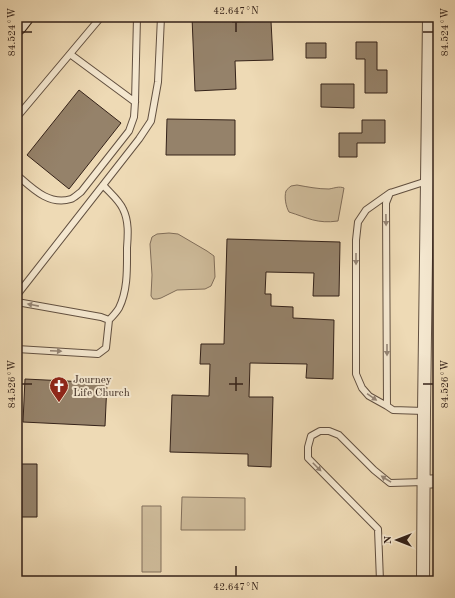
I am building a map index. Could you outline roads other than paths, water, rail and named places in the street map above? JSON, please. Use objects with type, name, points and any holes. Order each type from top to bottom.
[{"type":"main road","points":[[17,26],[24,17]]},
{"type":"street","points":[[423,581],[429,17]]},
{"type":"street","points":[[424,482],[438,482]]},
{"type":"lane","points":[[17,117],[100,17]]},
{"type":"lane","points":[[17,175],[38,193],[51,199],[72,199],[81,192],[129,131],[134,116],[135,102],[137,17]]},
{"type":"lane","points":[[17,295],[103,186],[151,122],[158,82],[161,17]]},
{"type":"lane","points":[[70,54],[135,102]]},
{"type":"lane","points":[[424,411],[393,410],[369,396],[362,388],[356,374],[356,240],[358,222],[366,210],[390,193],[427,181]]},
{"type":"lane","points":[[17,349],[98,354],[106,348],[109,320],[119,309],[125,286],[127,274],[128,228],[124,209],[103,186]]},
{"type":"lane","points":[[387,406],[386,203],[390,193]]},
{"type":"lane","points":[[17,302],[101,317],[109,320]]},
{"type":"lane","points":[[380,581],[378,529],[308,458],[308,447],[311,436],[320,431],[329,431],[339,435],[374,470],[390,483],[424,482]]},
{"type":"place","name":"Journey Life Church","points":[[59,403]]}]
